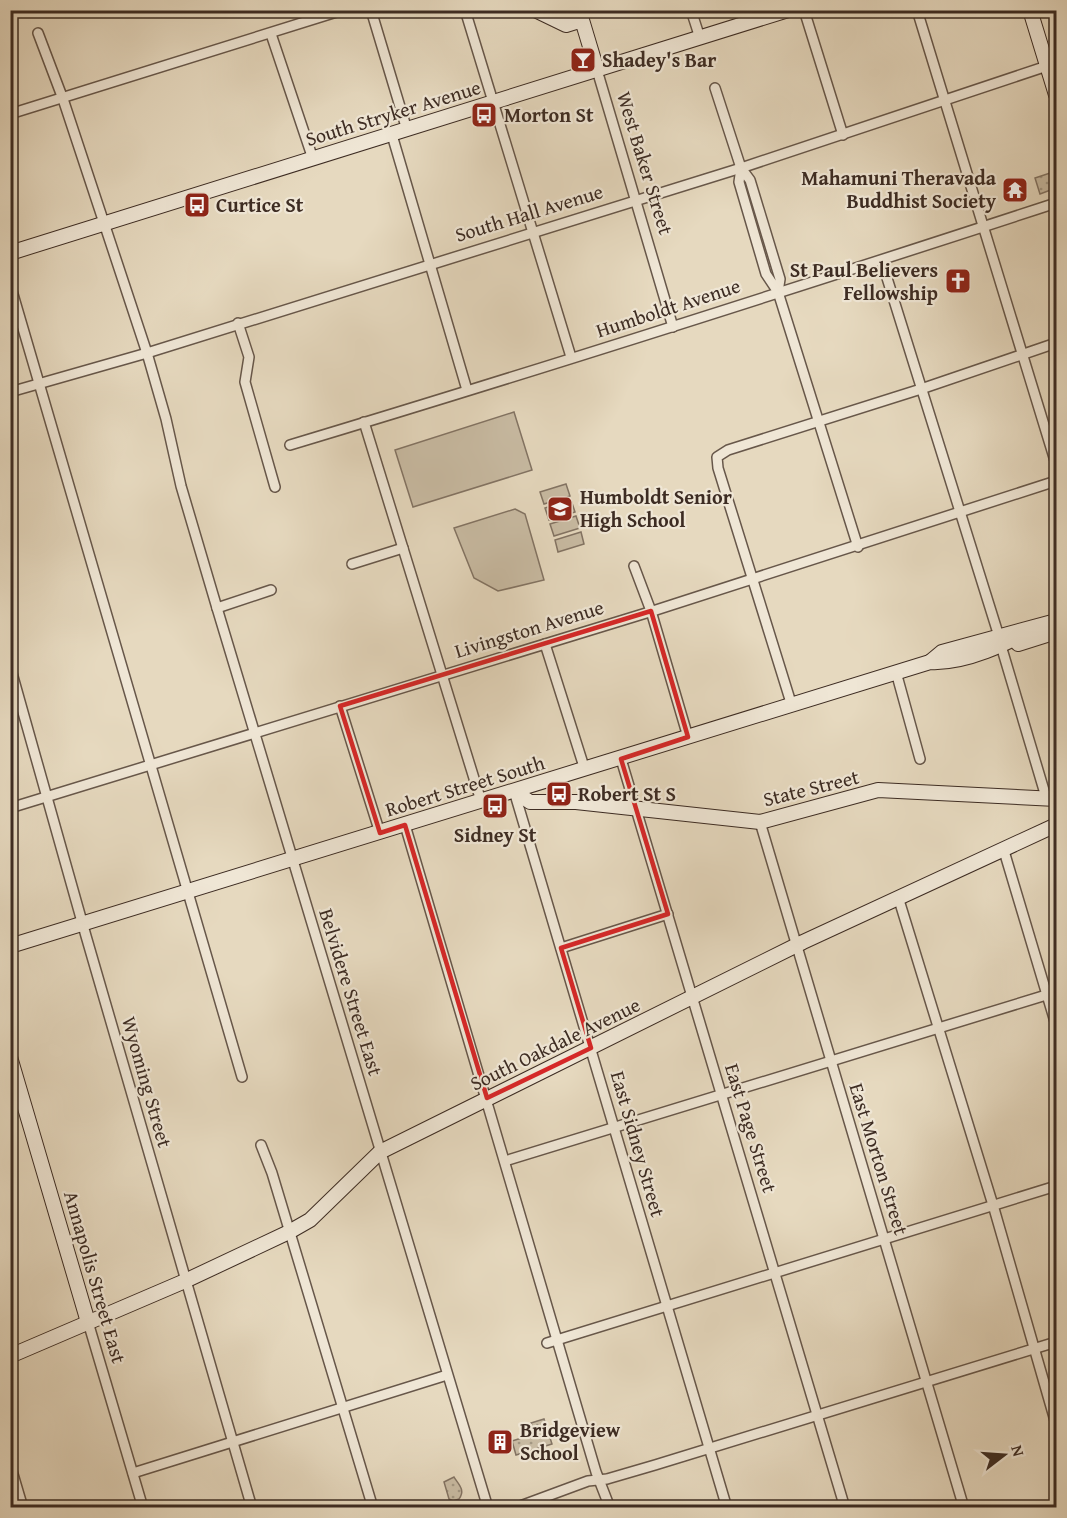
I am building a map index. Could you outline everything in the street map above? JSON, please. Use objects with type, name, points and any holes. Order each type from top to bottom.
[{"type":"street","points":[[10,114],[343,10]]},
{"type":"street","points":[[371,10],[407,130]]},
{"type":"street","points":[[465,10],[571,357]]},
{"type":"street","points":[[535,10],[566,26],[581,15]]},
{"type":"street","points":[[691,10],[700,38]]},
{"type":"street","name":"South Stryker Avenue","points":[[10,253],[788,10]]},
{"type":"street","points":[[804,10],[843,135]]},
{"type":"street","points":[[917,10],[1056,464]]},
{"type":"street","points":[[1030,10],[1052,65],[1056,95]]},
{"type":"street","name":"West Baker Street","points":[[581,15],[673,327]]},
{"type":"street","name":"Belvidere Street East","points":[[38,33],[63,99],[147,352],[166,419],[181,486],[488,1508]]},
{"type":"street","points":[[271,34],[313,159]]},
{"type":"street","name":"South Hall Avenue","points":[[10,392],[147,352],[636,198],[741,168],[1052,65]]},
{"type":"street","points":[[716,88],[741,168],[750,180],[780,279],[778,292],[816,422],[858,547]]},
{"type":"street","points":[[392,135],[467,390]]},
{"type":"street","name":"Humboldt Avenue","points":[[290,445],[673,327],[778,292],[882,262],[1056,203]]},
{"type":"street","points":[[882,262],[997,630]]},
{"type":"street","points":[[10,284],[186,892],[242,1077]]},
{"type":"street","points":[[238,323],[249,357],[245,382],[275,487]]},
{"type":"street","points":[[792,706],[718,468],[717,457],[728,450],[921,390],[1056,343]]},
{"type":"street","points":[[364,422],[481,801]]},
{"type":"street","name":"Livingston Avenue","points":[[10,808],[858,547],[1056,482]]},
{"type":"street","points":[[352,564],[403,548]]},
{"type":"street","points":[[634,566],[651,611],[688,737]]},
{"type":"street","points":[[217,608],[271,590]]},
{"type":"street","points":[[982,646],[997,630],[1056,611]]},
{"type":"street","name":"Robert Street South","points":[[10,946],[621,759],[896,672],[930,662],[948,662],[982,646],[1056,621]]},
{"type":"street","points":[[982,646],[1002,649],[1056,632]]},
{"type":"street","points":[[545,644],[585,770]]},
{"type":"street","points":[[1002,649],[1053,797]]},
{"type":"street","name":"Wyoming Street","points":[[10,666],[252,1508]]},
{"type":"street","points":[[896,672],[920,759]]},
{"type":"street","points":[[340,706],[380,833]]},
{"type":"street","name":"East Page Street","points":[[621,759],[845,1508]]},
{"type":"street","points":[[540,783],[550,801]]},
{"type":"street","name":"State Street","points":[[514,791],[530,802],[550,801],[760,822],[878,790],[1053,797]]},
{"type":"street","name":"East Sidney Street","points":[[514,791],[727,1508]]},
{"type":"street","name":"East Morton Street","points":[[760,822],[964,1508]]},
{"type":"street","points":[[405,825],[469,1046],[487,1098],[599,1479],[610,1508]]},
{"type":"street","name":"South Oakdale Avenue","points":[[10,1356],[185,1281],[290,1232],[310,1220],[380,1152],[797,945],[899,900],[1056,825]]},
{"type":"street","points":[[1004,851],[1052,993],[1056,1025]]},
{"type":"street","points":[[899,900],[993,1205],[1056,1424]]},
{"type":"street","points":[[561,948],[668,914]]},
{"type":"street","points":[[505,1161],[938,1026],[1052,993]]},
{"type":"street","name":"Annapolis Street East","points":[[10,1057],[143,1508]]},
{"type":"street","points":[[261,1145],[290,1232],[372,1508]]},
{"type":"street","points":[[547,1343],[1056,1186]]},
{"type":"street","points":[[515,1508],[599,1479],[709,1448],[1056,1342]]},
{"type":"street","points":[[133,1473],[447,1375]]},
{"type":"street","points":[[10,1464],[23,1508]]},
{"type":"highlighted area","points":[[651,611],[688,737],[621,759],[668,914],[561,948],[591,1048],[487,1098],[405,825],[380,833],[340,706]]},
{"type":"shaded area","points":[[1056,171],[1056,188],[1040,194],[1035,178]]},
{"type":"shaded area","points":[[514,412],[532,470],[413,507],[395,450]]},
{"type":"shaded area","points":[[566,484],[570,496],[544,504],[540,492]]},
{"type":"shaded area","points":[[571,500],[575,512],[549,520],[545,508]]},
{"type":"shaded area","points":[[515,509],[525,514],[544,580],[498,591],[474,578],[454,528]]},
{"type":"shaded area","points":[[576,516],[580,528],[554,536],[550,524]]},
{"type":"shaded area","points":[[581,532],[584,544],[558,552],[555,540]]},
{"type":"shaded area","points":[[544,1419],[552,1444],[516,1455],[512,1441],[528,1436],[533,1429],[531,1423]]},
{"type":"shaded area","points":[[454,1477],[462,1493],[459,1499],[453,1501],[449,1499],[444,1482]]},
{"type":"place","name":"Shadey's Bar","points":[[583,60]]},
{"type":"place","name":"Morton St","points":[[484,115]]},
{"type":"place","name":"Mahamuni Theravada Buddhist Society","points":[[1015,190]]},
{"type":"place","name":"Curtice St","points":[[197,205]]},
{"type":"place","name":"St Paul Believers Fellowship","points":[[958,281]]},
{"type":"place","name":"Humboldt Senior High School","points":[[560,509]]},
{"type":"place","name":"Robert St S","points":[[559,794]]},
{"type":"place","name":"Sidney St","points":[[495,806]]},
{"type":"place","name":"Bridgeview School","points":[[500,1442]]}]
